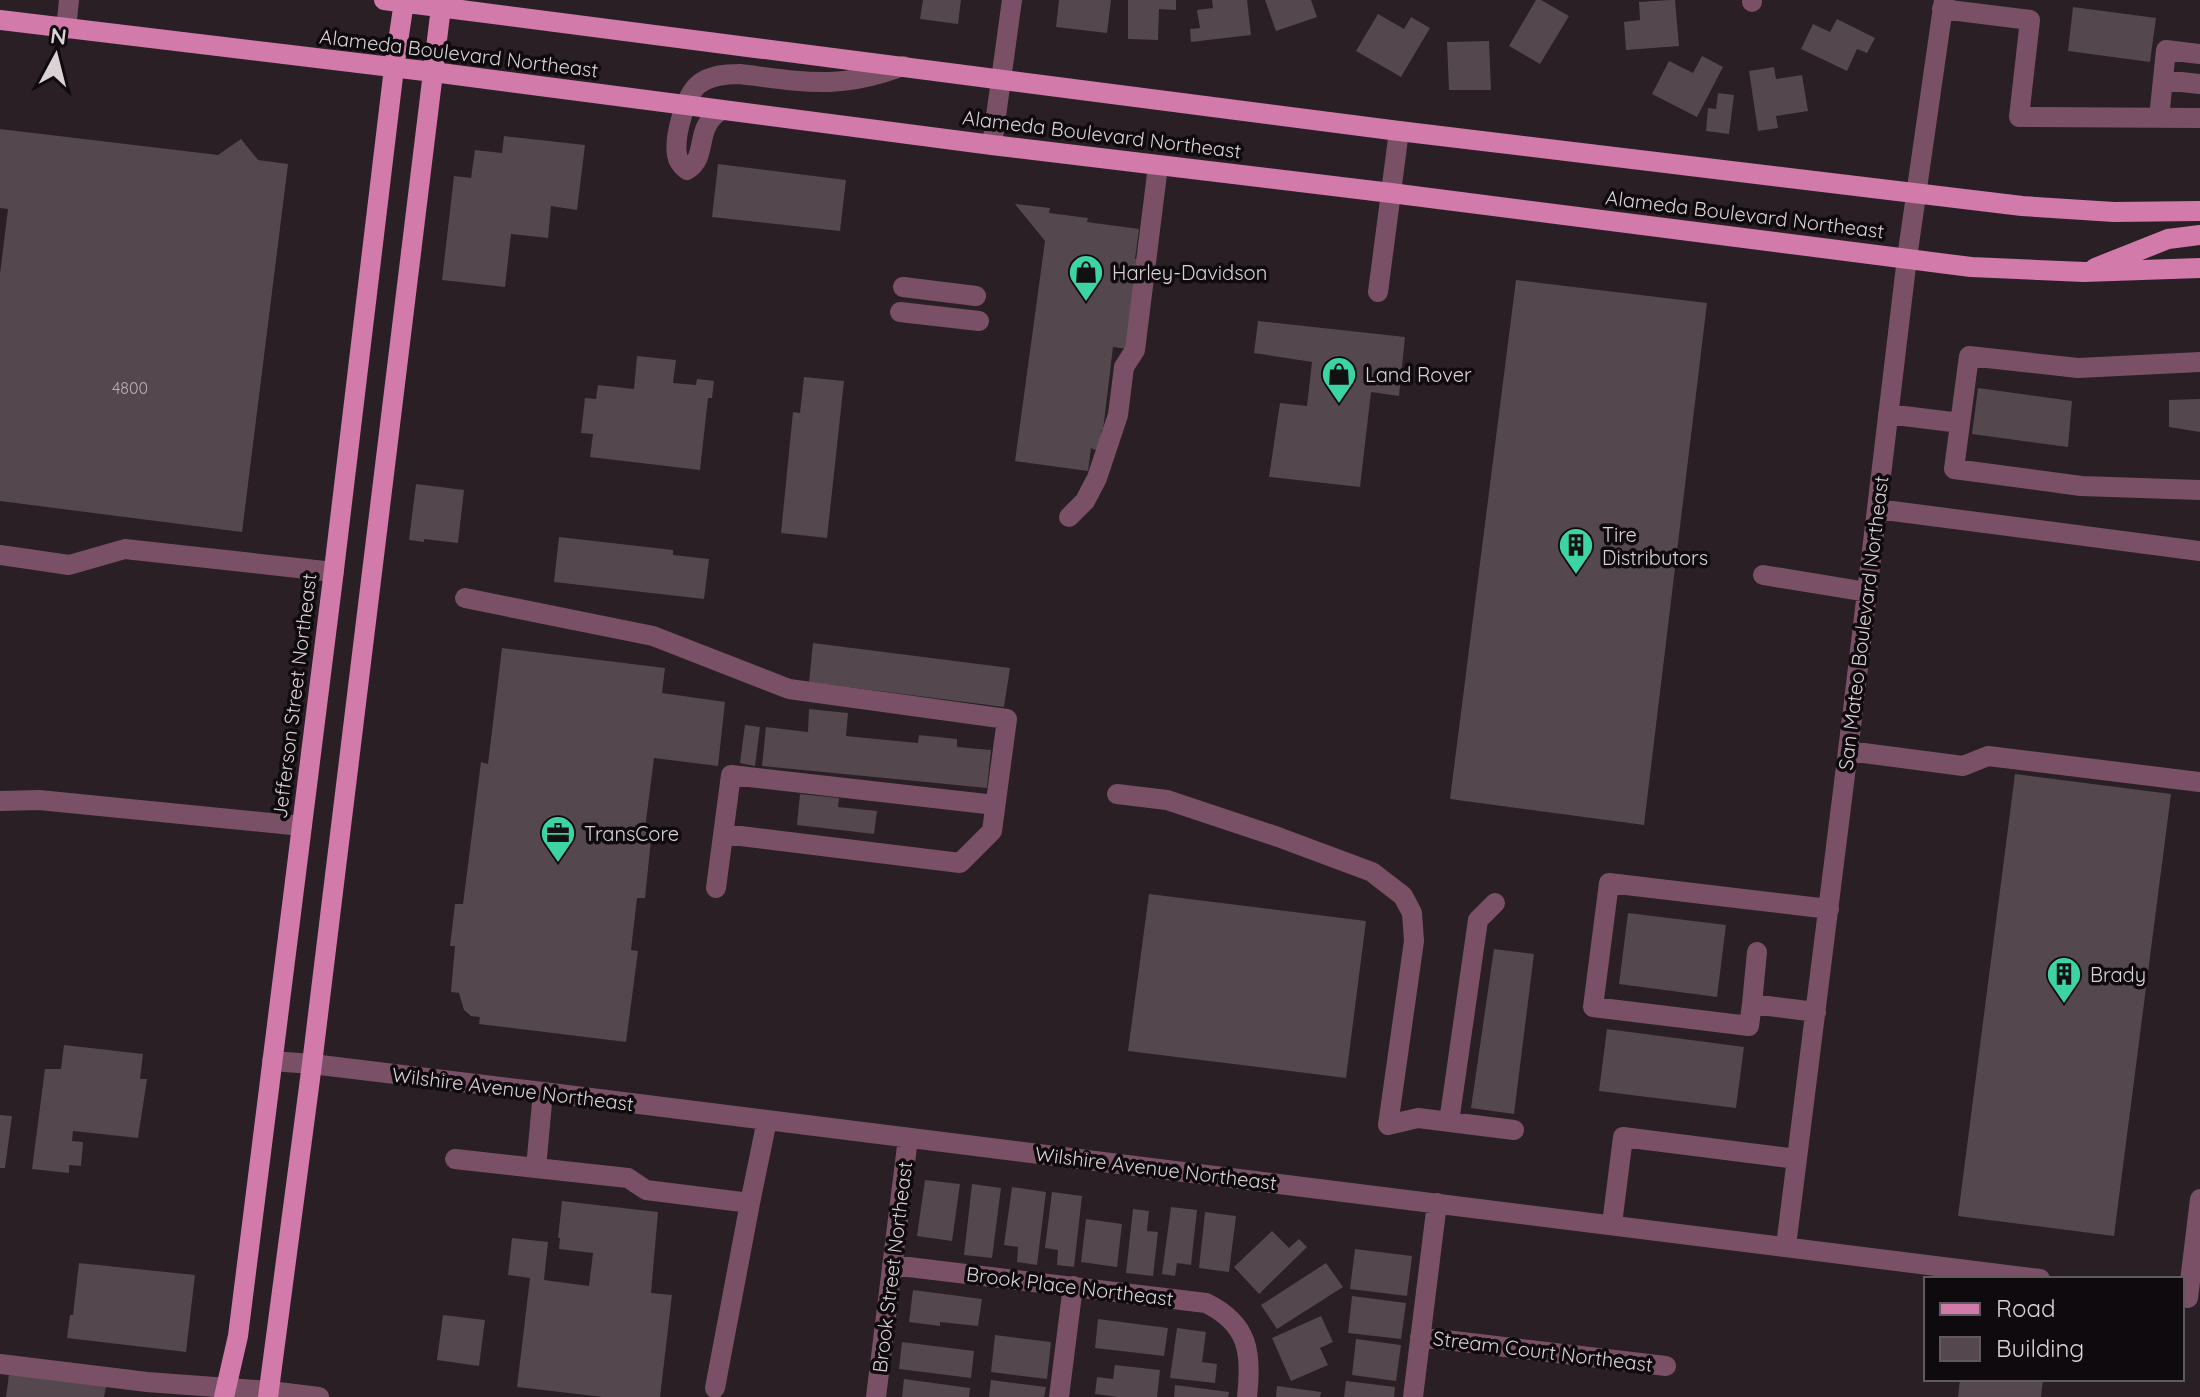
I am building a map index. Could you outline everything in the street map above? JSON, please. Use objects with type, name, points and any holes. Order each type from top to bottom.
[{"type":"main road","name":"Alameda Boulevard Northeast","points":[[397,1],[441,4],[1002,81],[1917,193],[2068,210],[2200,211]]},
{"type":"main road","name":"Jefferson Street Northeast","points":[[226,1392],[238,1336],[334,572],[394,68],[397,1]]},
{"type":"main road","points":[[269,1394],[441,4]]},
{"type":"main road","name":"Alameda Boulevard Northeast","points":[[0,20],[1971,267],[2084,272],[2200,268]]},
{"type":"main road","points":[[2084,272],[2168,239],[2200,235]]},
{"type":"street","points":[[66,29],[69,0]]},
{"type":"street","points":[[992,145],[1012,0]]},
{"type":"street","points":[[1943,5],[2030,20],[2019,117],[2200,118]]},
{"type":"street","name":"San Mateo Boulevard Northeast","points":[[1786,1246],[1907,258],[1943,5]]},
{"type":"street","points":[[2159,118],[2166,50],[2200,54]]},
{"type":"street","points":[[720,111],[704,127],[696,162],[687,170],[681,165],[676,152],[685,106],[700,83],[719,75],[740,74],[831,84],[856,81],[903,66]]},
{"type":"street","points":[[2163,80],[2200,84]]},
{"type":"street","points":[[1378,292],[1399,131]]},
{"type":"street","points":[[1069,517],[1085,501],[1097,478],[1118,415],[1124,367],[1135,350],[1158,166]]},
{"type":"street","points":[[903,287],[976,296]]},
{"type":"street","points":[[900,312],[979,321]]},
{"type":"street","points":[[2200,362],[2078,368],[1969,356],[1954,469],[2081,486],[2200,490]]},
{"type":"street","points":[[1888,414],[1960,423]]},
{"type":"street","points":[[1877,509],[2200,551]]},
{"type":"street","points":[[0,555],[69,565],[125,549],[334,572]]},
{"type":"street","points":[[1763,575],[1867,592]]},
{"type":"street","points":[[465,598],[653,636],[789,689],[1007,719],[992,831],[960,863],[724,834]]},
{"type":"street","points":[[1848,751],[1963,766],[1988,756],[2200,782]]},
{"type":"street","points":[[716,888],[731,775],[995,805]]},
{"type":"street","points":[[1117,794],[1167,800],[1278,837],[1372,872],[1403,896],[1412,913],[1414,941],[1388,1125],[1418,1118],[1514,1130]]},
{"type":"street","points":[[0,801],[39,800],[302,826]]},
{"type":"street","points":[[1757,952],[1749,1026],[1593,1007],[1609,883],[1829,909]]},
{"type":"street","points":[[1449,1122],[1478,920],[1495,903]]},
{"type":"street","points":[[1752,1004],[1816,1012]]},
{"type":"street","name":"Wilshire Avenue Northeast","points":[[272,1061],[2025,1277]]},
{"type":"street","points":[[536,1168],[543,1092]]},
{"type":"street","points":[[715,1388],[767,1120]]},
{"type":"street","points":[[1612,1224],[1623,1137],[1797,1159]]},
{"type":"street","name":"Brook Street Northeast","points":[[876,1397],[908,1138]]},
{"type":"street","points":[[455,1159],[628,1178],[646,1190],[750,1203]]},
{"type":"street","points":[[2190,1298],[2200,1199]]},
{"type":"street","points":[[1413,1397],[1437,1203]]},
{"type":"street","name":"Brook Place Northeast","points":[[892,1265],[1206,1303],[1230,1318],[1239,1329],[1249,1353],[1247,1397]]},
{"type":"street","points":[[1059,1397],[1073,1286]]},
{"type":"street","name":"Stream Court Northeast","points":[[1420,1337],[1666,1366]]},
{"type":"street","points":[[0,1364],[145,1390],[319,1397]]},
{"type":"building","points":[[923,0],[961,0],[958,24],[920,19]]},
{"type":"building","points":[[1059,0],[1111,0],[1107,33],[1056,27]]},
{"type":"building","points":[[1128,0],[1176,0],[1176,10],[1159,9],[1158,40],[1128,39]]},
{"type":"building","points":[[1212,0],[1247,0],[1251,35],[1191,42],[1190,29],[1200,28],[1197,10],[1213,8]]},
{"type":"building","points":[[1265,0],[1311,0],[1317,17],[1276,31]]},
{"type":"building","points":[[1536,0],[1569,16],[1540,64],[1509,46]]},
{"type":"building","points":[[1675,0],[1679,46],[1626,50],[1624,22],[1640,20],[1639,2]]},
{"type":"building","points":[[2073,7],[2156,18],[2150,62],[2068,51]]},
{"type":"building","points":[[1378,14],[1404,29],[1411,17],[1430,28],[1401,77],[1356,51]]},
{"type":"building","points":[[1837,19],[1875,38],[1867,53],[1857,49],[1847,71],[1801,49],[1813,24],[1830,32]]},
{"type":"building","points":[[1489,41],[1491,90],[1449,90],[1447,42]]},
{"type":"building","points":[[1702,56],[1723,67],[1697,117],[1652,94],[1669,61],[1693,73]]},
{"type":"building","points":[[1774,67],[1776,79],[1802,75],[1808,111],[1776,116],[1778,128],[1758,131],[1749,71]]},
{"type":"building","points":[[1718,93],[1734,95],[1729,134],[1706,131],[1708,108],[1716,109]]},
{"type":"building","points":[[0,129],[218,155],[241,139],[258,160],[288,164],[242,532],[0,501],[0,274],[8,209],[0,208]]},
{"type":"building","points":[[504,136],[585,145],[577,210],[551,206],[548,238],[511,234],[505,287],[442,280],[454,176],[471,178],[475,150],[502,153]]},
{"type":"building","points":[[718,164],[846,180],[840,231],[712,217]]},
{"type":"building","name":"Harley-Davidson","points":[[1015,204],[1050,208],[1049,213],[1088,218],[1087,222],[1139,229],[1135,259],[1141,259],[1128,349],[1113,347],[1103,430],[1099,448],[1091,448],[1088,471],[1015,461],[1045,241]]},
{"type":"building","name":"Tire Distributors","points":[[1516,280],[1707,303],[1644,825],[1450,799]]},
{"type":"building","name":"Land Rover","points":[[1258,321],[1405,337],[1399,396],[1371,392],[1360,487],[1269,477],[1280,403],[1307,406],[1312,362],[1254,353]]},
{"type":"building","points":[[637,356],[676,360],[673,383],[696,385],[697,379],[714,381],[712,398],[708,398],[700,470],[590,457],[593,434],[581,433],[585,398],[596,399],[598,385],[634,389]]},
{"type":"building","points":[[804,377],[844,381],[827,538],[781,533],[793,412],[800,413]]},
{"type":"building","points":[[1978,388],[2072,401],[2068,447],[1972,434]]},
{"type":"building","points":[[2200,399],[2200,432],[2169,427],[2169,400]]},
{"type":"building","points":[[416,484],[464,490],[458,543],[409,540]]},
{"type":"building","points":[[559,537],[673,550],[673,555],[709,559],[704,599],[554,582]]},
{"type":"building","points":[[813,643],[1010,668],[1004,707],[809,682]]},
{"type":"building","name":"TransCore","points":[[502,648],[665,668],[662,693],[725,702],[718,766],[654,758],[645,829],[652,830],[645,898],[637,898],[631,950],[638,951],[626,1042],[479,1024],[480,1017],[471,1016],[464,1010],[459,993],[451,992],[455,946],[450,946],[455,904],[463,904],[481,762],[488,764]]},
{"type":"building","points":[[809,709],[848,713],[846,736],[918,743],[919,735],[957,739],[957,747],[991,750],[987,788],[762,766],[766,727],[808,732]]},
{"type":"building","points":[[745,725],[760,727],[755,766],[740,763]]},
{"type":"building","name":"Brady","points":[[2015,774],[2171,794],[2114,1236],[1958,1216]]},
{"type":"building","points":[[800,794],[839,798],[838,807],[877,811],[874,834],[797,825]]},
{"type":"building","points":[[1149,894],[1366,921],[1346,1078],[1128,1051]]},
{"type":"building","points":[[1628,913],[1726,925],[1717,997],[1619,984]]},
{"type":"building","points":[[1494,949],[1534,954],[1514,1114],[1471,1108]]},
{"type":"building","points":[[1607,1029],[1744,1047],[1736,1108],[1599,1091]]},
{"type":"building","points":[[64,1045],[143,1054],[140,1079],[147,1079],[138,1138],[73,1131],[72,1141],[83,1142],[81,1166],[69,1165],[69,1173],[32,1169],[45,1069],[61,1069]]},
{"type":"building","points":[[0,1115],[12,1116],[5,1168],[0,1168]]},
{"type":"building","points":[[925,1180],[960,1184],[952,1241],[917,1236]]},
{"type":"building","points":[[972,1184],[1001,1188],[992,1258],[964,1255]]},
{"type":"building","points":[[1012,1187],[1046,1192],[1037,1265],[1017,1262],[1018,1247],[1004,1245]]},
{"type":"building","points":[[1052,1192],[1082,1196],[1074,1267],[1057,1265],[1058,1250],[1045,1248]]},
{"type":"building","points":[[562,1201],[658,1212],[651,1293],[672,1295],[660,1397],[603,1397],[517,1387],[530,1278],[508,1275],[512,1238],[548,1242],[544,1280],[589,1286],[593,1253],[559,1249]]},
{"type":"building","points":[[1171,1207],[1197,1210],[1191,1265],[1177,1263],[1175,1276],[1162,1274]]},
{"type":"building","points":[[1133,1209],[1149,1211],[1147,1231],[1158,1232],[1153,1276],[1126,1273]]},
{"type":"building","points":[[1205,1212],[1236,1216],[1229,1272],[1199,1268]]},
{"type":"building","points":[[1086,1219],[1122,1224],[1117,1267],[1081,1262]]},
{"type":"building","points":[[1272,1231],[1289,1248],[1299,1239],[1307,1247],[1259,1294],[1234,1267]]},
{"type":"building","points":[[1355,1249],[1412,1256],[1407,1296],[1350,1289]]},
{"type":"building","points":[[79,1263],[195,1275],[186,1352],[67,1338]]},
{"type":"building","points":[[1326,1263],[1343,1287],[1277,1329],[1261,1305]]},
{"type":"building","points":[[913,1290],[982,1299],[978,1326],[909,1322]]},
{"type":"building","points":[[1352,1296],[1406,1303],[1401,1339],[1348,1333]]},
{"type":"building","points":[[443,1315],[485,1320],[479,1366],[437,1360]]},
{"type":"building","points":[[1321,1316],[1333,1342],[1320,1348],[1328,1365],[1291,1381],[1272,1338]]},
{"type":"building","points":[[1098,1319],[1168,1328],[1164,1356],[1095,1348]]},
{"type":"building","points":[[1177,1328],[1206,1332],[1202,1362],[1217,1364],[1215,1383],[1170,1378]]},
{"type":"building","points":[[995,1335],[1051,1342],[1047,1379],[991,1372]]},
{"type":"building","points":[[1356,1339],[1401,1345],[1396,1381],[1352,1375]]},
{"type":"building","points":[[902,1342],[974,1351],[971,1378],[899,1369]]},
{"type":"building","points":[[1115,1365],[1160,1370],[1157,1397],[1095,1394],[1097,1377],[1113,1379]]},
{"type":"building","points":[[9,1374],[106,1386],[104,1397],[6,1397]]},
{"type":"building","points":[[904,1379],[970,1388],[969,1397],[902,1397]]},
{"type":"building","points":[[991,1380],[1046,1387],[1044,1397],[989,1397]]},
{"type":"building","points":[[1346,1381],[1395,1387],[1394,1397],[1344,1397]]},
{"type":"building","points":[[1960,1381],[2043,1381],[2041,1397],[1958,1397]]},
{"type":"building","points":[[1175,1385],[1229,1392],[1228,1397],[1174,1397]]},
{"type":"building","points":[[1277,1386],[1321,1392],[1320,1397],[1276,1397]]},
{"type":"place","name":"Harley-Davidson","points":[[1086,303]]},
{"type":"place","name":"Land Rover","points":[[1339,405]]},
{"type":"place","name":"Tire Distributors","points":[[1576,576]]},
{"type":"place","name":"TransCore","points":[[558,864]]},
{"type":"place","name":"Brady","points":[[2064,1005]]}]
